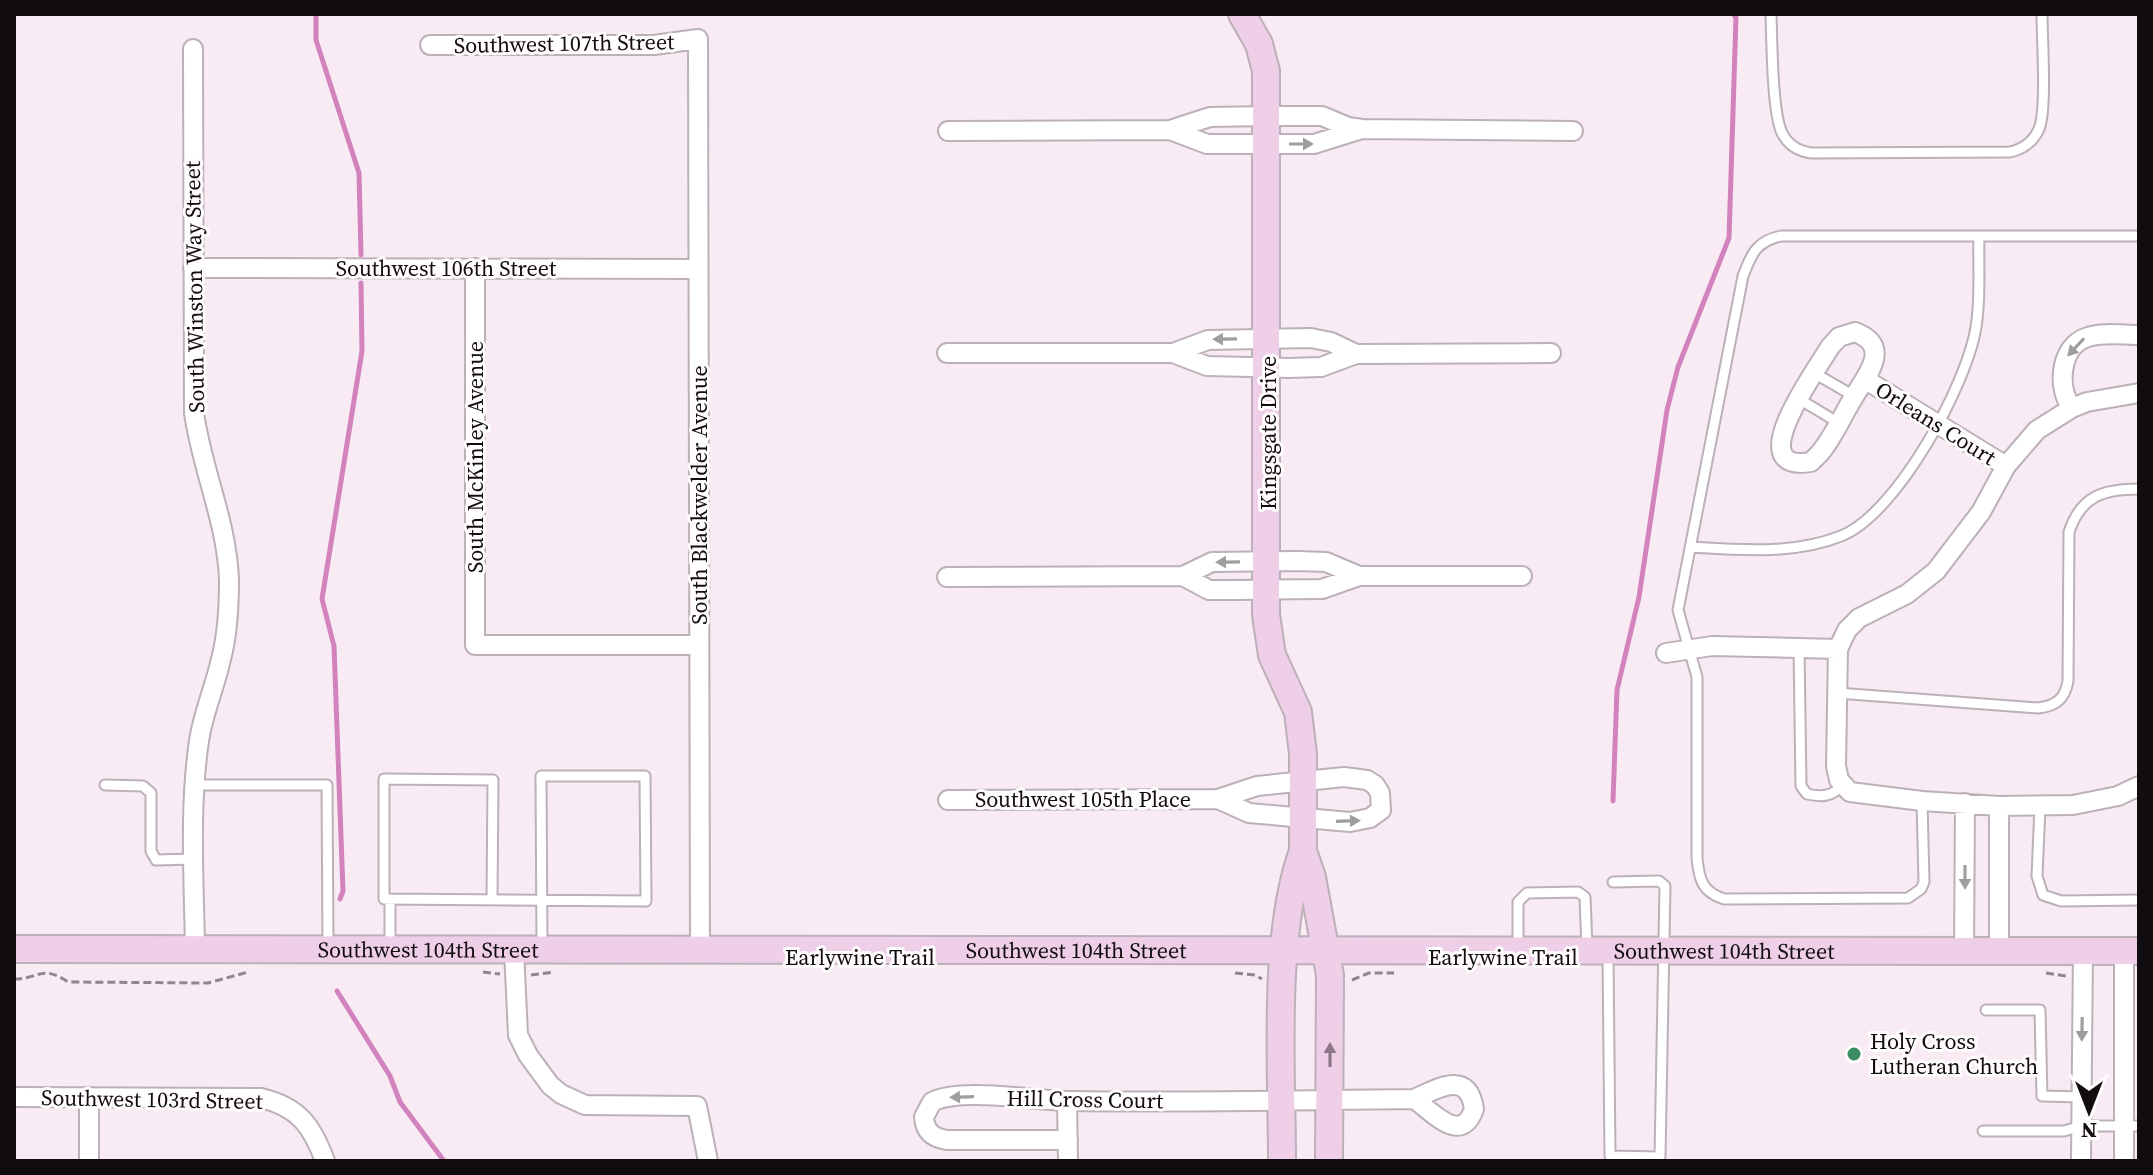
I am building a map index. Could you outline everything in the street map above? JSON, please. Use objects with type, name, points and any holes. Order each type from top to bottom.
[{"type":"main road","name":"Kingsgate Drive","points":[[1242,14],[1259,44],[1266,71],[1266,615],[1272,655],[1298,712],[1303,754],[1303,851],[1312,877],[1328,963],[1329,1161]]},
{"type":"main road","name":"Kingsgate Drive","points":[[1282,1161],[1284,963],[1294,876],[1303,851]]},
{"type":"main road","name":"Southwest 104th Street","points":[[14,949],[390,949],[514,962],[700,950],[1284,963],[1518,951],[1999,952],[2083,964],[2131,951]]},
{"type":"street","name":"Southwest 107th Street","points":[[430,45],[654,45],[698,39]]},
{"type":"street","name":"South Blackwelder Avenue","points":[[698,39],[700,950]]},
{"type":"street","name":"South Winston Way Street","points":[[193,49],[194,413],[203,462],[225,540],[229,581],[227,631],[203,720],[195,785],[195,949]]},
{"type":"street","points":[[948,131],[1170,130],[1210,117],[1322,116],[1348,127],[1362,129],[1573,131]]},
{"type":"street","points":[[1170,130],[1207,144],[1267,144],[1324,143],[1362,129]]},
{"type":"street","name":"Southwest 106th Street","points":[[193,268],[698,269]]},
{"type":"street","name":"South McKinley Avenue","points":[[475,268],[475,645],[699,645]]},
{"type":"street","name":"Orleans Court","points":[[1855,332],[1870,341],[1874,350],[1872,368],[1866,380],[1827,444],[1811,462],[1797,463],[1785,457],[1780,445],[1781,435],[1814,373],[1839,337],[1855,332]]},
{"type":"street","points":[[2072,408],[2065,400],[2063,371],[2074,345],[2084,338],[2098,335],[2139,335]]},
{"type":"street","points":[[947,353],[1173,353],[1208,340],[1267,339],[1322,340],[1356,354]]},
{"type":"street","points":[[1173,353],[1207,366],[1267,367],[1321,367],[1356,354],[1551,353]]},
{"type":"street","name":"Orleans Court","points":[[1866,380],[2006,466]]},
{"type":"street","points":[[2139,393],[2110,396],[2072,408],[2037,430],[2006,466],[1981,512],[1936,571],[1907,594],[1859,618],[1847,630],[1838,649],[1836,766],[1842,786],[1850,792],[1922,801],[1999,806],[2073,805],[2118,796],[2139,786]]},
{"type":"street","points":[[947,577],[1183,576],[1212,562],[1267,561],[1326,562],[1359,576]]},
{"type":"street","points":[[1183,576],[1209,590],[1322,589],[1359,576],[1522,576]]},
{"type":"street","points":[[1666,653],[1712,646],[1838,649]]},
{"type":"street","name":"Southwest 105th Place","points":[[948,800],[1218,799],[1246,788],[1344,777],[1367,780],[1375,785],[1382,801],[1381,810],[1360,821],[1249,813],[1218,799]]},
{"type":"street","points":[[2118,796],[2139,801]]},
{"type":"street","points":[[1964,952],[1965,803]]},
{"type":"street","points":[[1999,806],[1999,952]]},
{"type":"street","points":[[2124,1161],[2132,1126],[2131,951]]},
{"type":"street","points":[[514,962],[518,1035],[550,1085],[585,1105],[697,1106],[708,1161]]},
{"type":"street","points":[[2081,1161],[2083,964]]},
{"type":"street","name":"Hill Cross Court","points":[[1068,1140],[947,1140],[929,1132],[924,1117],[927,1108],[939,1098],[980,1096],[1067,1101],[1414,1099]]},
{"type":"street","name":"Southwest 103rd Street","points":[[14,1097],[244,1097],[270,1100],[289,1108],[310,1128],[325,1161]]},
{"type":"street","points":[[89,1098],[89,1161]]},
{"type":"street","points":[[1067,1101],[1068,1161]]},
{"type":"lane","points":[[1771,14],[1778,123],[1789,143],[1802,152],[1811,153],[2000,152],[2027,146],[2038,131],[2042,114],[2042,14]]},
{"type":"lane","points":[[1922,801],[1924,882],[1915,896],[1724,899],[1706,891],[1698,873],[1697,677],[1678,610],[1743,276],[1756,247],[1769,238],[1781,236],[2139,236]]},
{"type":"lane","points":[[1690,547],[1794,548],[1823,542],[1858,528],[1883,506],[1958,386],[1972,344],[1978,305],[1979,236]]},
{"type":"lane","points":[[1814,373],[1854,396]]},
{"type":"lane","points":[[1799,399],[1839,423]]},
{"type":"lane","points":[[1837,693],[2038,708],[2056,704],[2066,692],[2068,681],[2069,532],[2073,520],[2087,502],[2098,495],[2109,490],[2139,489]]},
{"type":"lane","points":[[1799,648],[1801,786],[1807,794],[1820,797],[1830,795],[1842,786]]},
{"type":"lane","points":[[492,900],[493,780],[384,779],[384,899],[492,900],[542,900],[646,901],[645,776],[541,776],[542,900],[548,961]]},
{"type":"lane","points":[[105,785],[143,786],[151,793],[151,851],[156,860],[194,859]]},
{"type":"lane","points":[[195,785],[327,785],[328,949]]},
{"type":"lane","points":[[2040,806],[2037,876],[2043,895],[2061,901],[2139,900]]},
{"type":"lane","points":[[1518,951],[1518,902],[1527,893],[1578,892],[1585,897],[1598,951],[1610,1156],[1660,1157],[1665,886],[1659,881],[1613,882]]},
{"type":"lane","points":[[390,899],[390,949]]},
{"type":"lane","points":[[1986,1010],[2040,1010],[2042,1096],[2081,1097]]},
{"type":"lane","points":[[1983,1131],[2064,1131],[2081,1126],[2132,1126]]},
{"type":"path","points":[[475,971],[514,962],[540,975],[548,961]]},
{"type":"path","points":[[1235,973],[1262,979],[1284,963]]},
{"type":"path","name":"Earlywine Trail","points":[[1328,963],[1353,981],[1369,973],[1401,973]]},
{"type":"path","points":[[2046,973],[2083,964]]},
{"type":"path","points":[[14,979],[24,979],[46,971],[54,972],[68,982],[208,983],[252,971]]},
{"type":"waterway","points":[[316,14],[316,40],[359,173],[361,255]]},
{"type":"waterway","points":[[1613,801],[1617,690],[1639,597],[1667,410],[1678,367],[1729,238],[1736,17],[1733,14]]},
{"type":"waterway","points":[[340,899],[343,891],[334,646],[322,599],[362,351],[361,283]]},
{"type":"waterway","points":[[337,991],[390,1076],[400,1102],[444,1161]]},
{"type":"place","name":"Holy Cross Lutheran Church","points":[[1854,1054]]}]
